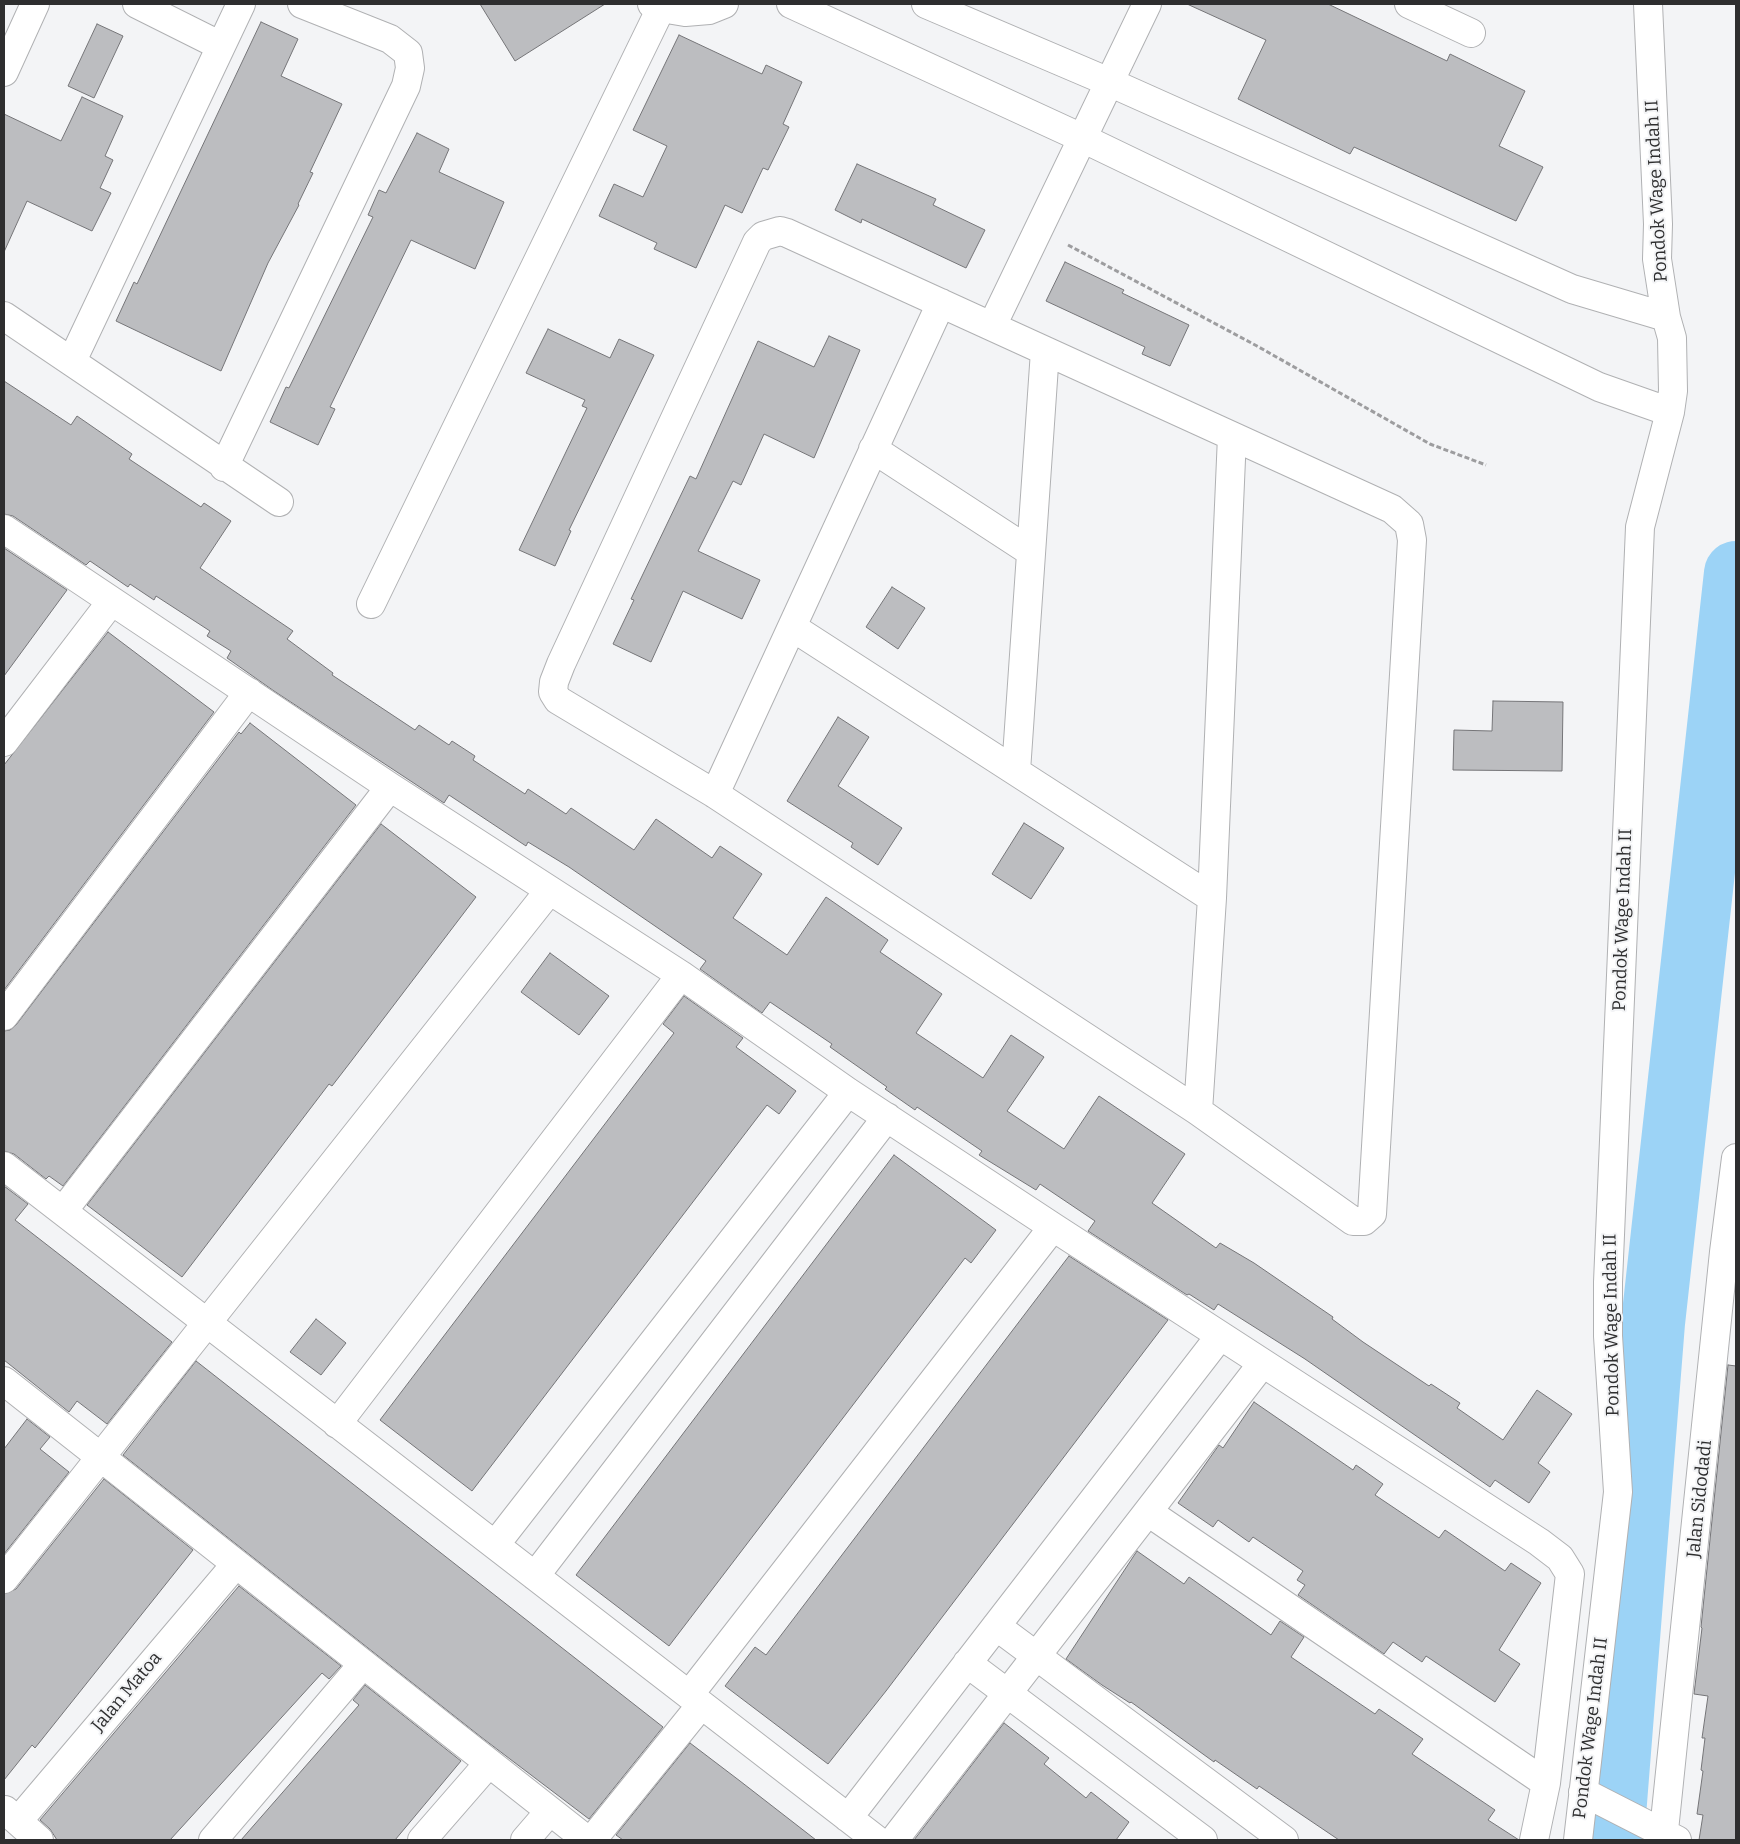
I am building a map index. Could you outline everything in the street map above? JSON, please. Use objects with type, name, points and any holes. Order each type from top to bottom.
[{"type":"street","points":[[4,72],[35,4]]},
{"type":"street","points":[[137,4],[221,46]]},
{"type":"street","points":[[72,362],[241,4]]},
{"type":"street","points":[[224,467],[406,86],[410,68],[408,54],[390,39],[302,4]]},
{"type":"street","points":[[371,604],[656,6],[685,12],[709,10],[724,4]]},
{"type":"street","points":[[791,4],[1082,138],[1599,387],[1670,412]]},
{"type":"street","points":[[926,4],[1109,82],[1572,289],[1666,317]]},
{"type":"street","points":[[992,326],[1147,4]]},
{"type":"street","name":"Pondok Wage Indah II","points":[[1578,1840],[1594,1798],[1618,1492],[1608,1336],[1608,1282],[1640,527],[1670,412],[1673,391],[1672,338],[1666,317],[1657,259],[1658,224],[1648,4]]},
{"type":"street","points":[[1418,6],[1471,33]]},
{"type":"street","points":[[788,232],[941,303],[1392,510],[1409,524],[1412,540],[1372,1214],[1364,1221],[1353,1221],[1198,1111],[715,794],[558,700],[553,692],[554,682],[561,664],[756,242],[763,236],[771,233],[788,232]]},
{"type":"street","points":[[715,794],[941,303]]},
{"type":"street","points":[[4,316],[224,467],[279,502]]},
{"type":"street","points":[[1016,771],[1044,351]]},
{"type":"street","points":[[1198,1111],[1212,898],[1232,436]]},
{"type":"street","points":[[873,449],[1031,552]]},
{"type":"street","points":[[4,529],[390,787],[681,975],[848,1092],[1262,1364],[1540,1542],[1560,1558],[1570,1574],[1546,1782],[1534,1840]]},
{"type":"street","points":[[4,742],[111,602]]},
{"type":"street","points":[[792,627],[1212,898]]},
{"type":"street","points":[[4,1016],[249,692]]},
{"type":"street","points":[[63,1212],[390,787]]},
{"type":"street","points":[[4,1579],[549,891]]},
{"type":"street","points":[[337,1424],[681,975]]},
{"type":"street","points":[[495,1545],[848,1092]]},
{"type":"street","points":[[535,1576],[887,1117]]},
{"type":"street","name":"Jalan Sidodadi","points":[[1663,1835],[1724,1252],[1736,1158]]},
{"type":"street","points":[[4,1166],[877,1840]]},
{"type":"street","points":[[592,1840],[695,1700],[1053,1227]]},
{"type":"street","points":[[848,1818],[1220,1336]]},
{"type":"street","points":[[894,1840],[1262,1364]]},
{"type":"street","points":[[4,1382],[586,1840]]},
{"type":"street","points":[[1148,1512],[1546,1782]]},
{"type":"street","name":"Jalan Matoa","points":[[11,1815],[236,1564]]},
{"type":"street","points":[[996,1626],[1284,1840]]},
{"type":"street","points":[[967,1663],[1202,1840]]},
{"type":"street","points":[[213,1840],[363,1664]]},
{"type":"street","points":[[422,1840],[489,1763]]},
{"type":"street","points":[[1594,1798],[1663,1835]]},
{"type":"street","points":[[525,1840],[550,1811]]},
{"type":"street","points":[[11,1815],[39,1840]]},
{"type":"path","points":[[1038,229],[1257,346],[1430,444],[1486,465]]},
{"type":"building","points":[[480,4],[605,4],[515,61]]},
{"type":"building","points":[[1187,4],[1328,4],[1447,61],[1450,54],[1525,91],[1499,146],[1543,167],[1516,221],[1354,147],[1350,154],[1238,99],[1266,40]]},
{"type":"building","points":[[261,22],[298,39],[281,76],[342,104],[310,172],[313,173],[299,205],[268,263],[221,371],[116,321],[134,282],[137,284]]},
{"type":"building","points":[[97,24],[123,36],[94,98],[68,86]]},
{"type":"building","points":[[679,35],[762,74],[766,65],[802,82],[783,124],[789,127],[768,170],[763,168],[742,213],[725,205],[696,268],[654,249],[657,243],[599,216],[614,184],[643,197],[667,146],[633,130]]},
{"type":"building","points":[[82,97],[123,116],[105,156],[113,160],[100,188],[111,193],[92,231],[27,201],[4,252],[4,114],[61,141]]},
{"type":"building","points":[[417,133],[449,149],[439,172],[504,202],[475,269],[411,240],[330,407],[335,409],[318,445],[270,422],[286,387],[289,388],[373,217],[368,215],[379,190],[386,193]]},
{"type":"building","points":[[857,164],[936,199],[933,205],[985,230],[966,268],[862,219],[861,223],[835,210]]},
{"type":"building","points":[[1065,262],[1124,290],[1122,293],[1189,325],[1170,366],[1142,354],[1145,347],[1046,301]]},
{"type":"building","points":[[548,329],[610,358],[619,339],[654,355],[569,530],[571,531],[555,566],[519,550],[587,408],[582,406],[585,400],[526,373]]},
{"type":"building","points":[[829,336],[860,350],[814,458],[764,434],[741,485],[733,481],[698,551],[760,580],[742,619],[683,591],[651,662],[613,644],[634,600],[631,599],[690,476],[696,479],[758,341],[814,367]]},
{"type":"building","points":[[4,381],[71,425],[77,416],[132,454],[129,459],[201,507],[204,503],[231,521],[200,568],[293,631],[287,639],[333,673],[332,675],[415,730],[419,725],[449,745],[452,741],[475,756],[473,760],[525,794],[528,789],[566,814],[571,808],[634,850],[656,819],[712,858],[720,846],[762,874],[733,918],[787,955],[826,897],[888,940],[880,952],[942,994],[916,1033],[983,1078],[1011,1035],[1044,1057],[1007,1111],[1064,1149],[1099,1096],[1185,1154],[1152,1203],[1216,1248],[1220,1243],[1254,1263],[1333,1317],[1332,1319],[1363,1342],[1429,1386],[1431,1384],[1460,1403],[1457,1408],[1503,1440],[1537,1390],[1572,1414],[1538,1463],[1550,1472],[1529,1503],[1495,1480],[1490,1487],[1305,1359],[1218,1304],[1214,1310],[1189,1294],[1187,1295],[1088,1231],[1095,1221],[1040,1184],[1036,1190],[979,1155],[982,1151],[917,1107],[915,1110],[885,1089],[887,1087],[830,1047],[832,1044],[770,1002],[762,1013],[700,969],[706,961],[569,867],[528,842],[526,846],[449,795],[444,803],[274,691],[227,658],[231,651],[207,636],[210,631],[156,596],[154,600],[130,584],[128,587],[90,561],[86,565],[13,516],[4,514]]},
{"type":"building","points":[[4,548],[67,590],[4,676]]},
{"type":"building","points":[[892,587],[925,608],[898,649],[866,627]]},
{"type":"building","points":[[108,632],[214,712],[4,990],[4,765]]},
{"type":"building","points":[[1493,701],[1563,702],[1562,771],[1453,770],[1454,730],[1492,731]]},
{"type":"building","points":[[838,717],[869,737],[838,786],[902,828],[878,865],[851,847],[853,843],[787,801]]},
{"type":"building","points":[[250,723],[356,805],[63,1186],[49,1176],[46,1179],[14,1154],[4,1151],[4,1031],[10,1030],[16,1025],[239,732],[241,734]]},
{"type":"building","points":[[1024,823],[1064,848],[1031,899],[992,874]]},
{"type":"building","points":[[381,824],[476,897],[332,1086],[329,1084],[182,1277],[87,1205]]},
{"type":"building","points":[[550,953],[609,996],[579,1035],[521,992]]},
{"type":"building","points":[[684,996],[743,1038],[736,1047],[796,1091],[779,1114],[767,1105],[472,1491],[380,1420],[674,1033],[663,1024]]},
{"type":"building","points":[[894,1155],[996,1230],[971,1263],[965,1258],[669,1646],[576,1575]]},
{"type":"building","points":[[4,1186],[28,1204],[15,1220],[172,1342],[107,1424],[77,1401],[69,1412],[4,1360]]},
{"type":"building","points":[[1069,1256],[1168,1320],[886,1691],[828,1764],[725,1686],[755,1647],[766,1655]]},
{"type":"building","points":[[316,1319],[346,1343],[321,1375],[290,1352]]},
{"type":"building","points":[[196,1361],[663,1727],[589,1819],[481,1737],[123,1455]]},
{"type":"building","points":[[1728,1365],[1736,1366],[1736,1840],[1699,1840],[1703,1815],[1697,1814],[1703,1771],[1701,1770],[1705,1738],[1702,1738],[1708,1696],[1694,1694]]},
{"type":"building","points":[[1254,1402],[1353,1470],[1356,1465],[1383,1484],[1375,1495],[1439,1538],[1445,1530],[1505,1571],[1511,1563],[1541,1583],[1499,1650],[1520,1664],[1495,1702],[1426,1656],[1422,1662],[1393,1642],[1384,1654],[1298,1595],[1305,1585],[1297,1580],[1303,1571],[1253,1537],[1249,1542],[1218,1520],[1213,1527],[1178,1503],[1219,1445],[1223,1448]]},
{"type":"building","points":[[27,1419],[50,1437],[40,1449],[69,1472],[4,1554],[4,1449]]},
{"type":"building","points":[[104,1479],[193,1550],[35,1748],[32,1745],[4,1780],[4,1594],[16,1589]]},
{"type":"building","points":[[1137,1551],[1184,1584],[1189,1577],[1271,1635],[1280,1621],[1304,1637],[1291,1657],[1375,1714],[1379,1709],[1423,1739],[1412,1754],[1495,1810],[1488,1820],[1519,1840],[1339,1840],[1259,1786],[1257,1789],[1215,1760],[1214,1762],[1131,1702],[1102,1685],[1066,1659]]},
{"type":"building","points":[[239,1586],[341,1666],[329,1679],[322,1673],[170,1840],[57,1840],[50,1829],[40,1820]]},
{"type":"building","points":[[365,1685],[461,1761],[395,1840],[241,1840],[359,1705],[353,1700]]},
{"type":"building","points":[[1004,1723],[1049,1758],[1044,1764],[1086,1798],[1091,1792],[1129,1822],[1116,1840],[914,1840]]},
{"type":"building","points":[[690,1743],[816,1840],[623,1840],[616,1835]]},
{"type":"waterway","points":[[1612,1840],[1653,1323],[1736,573]]}]
